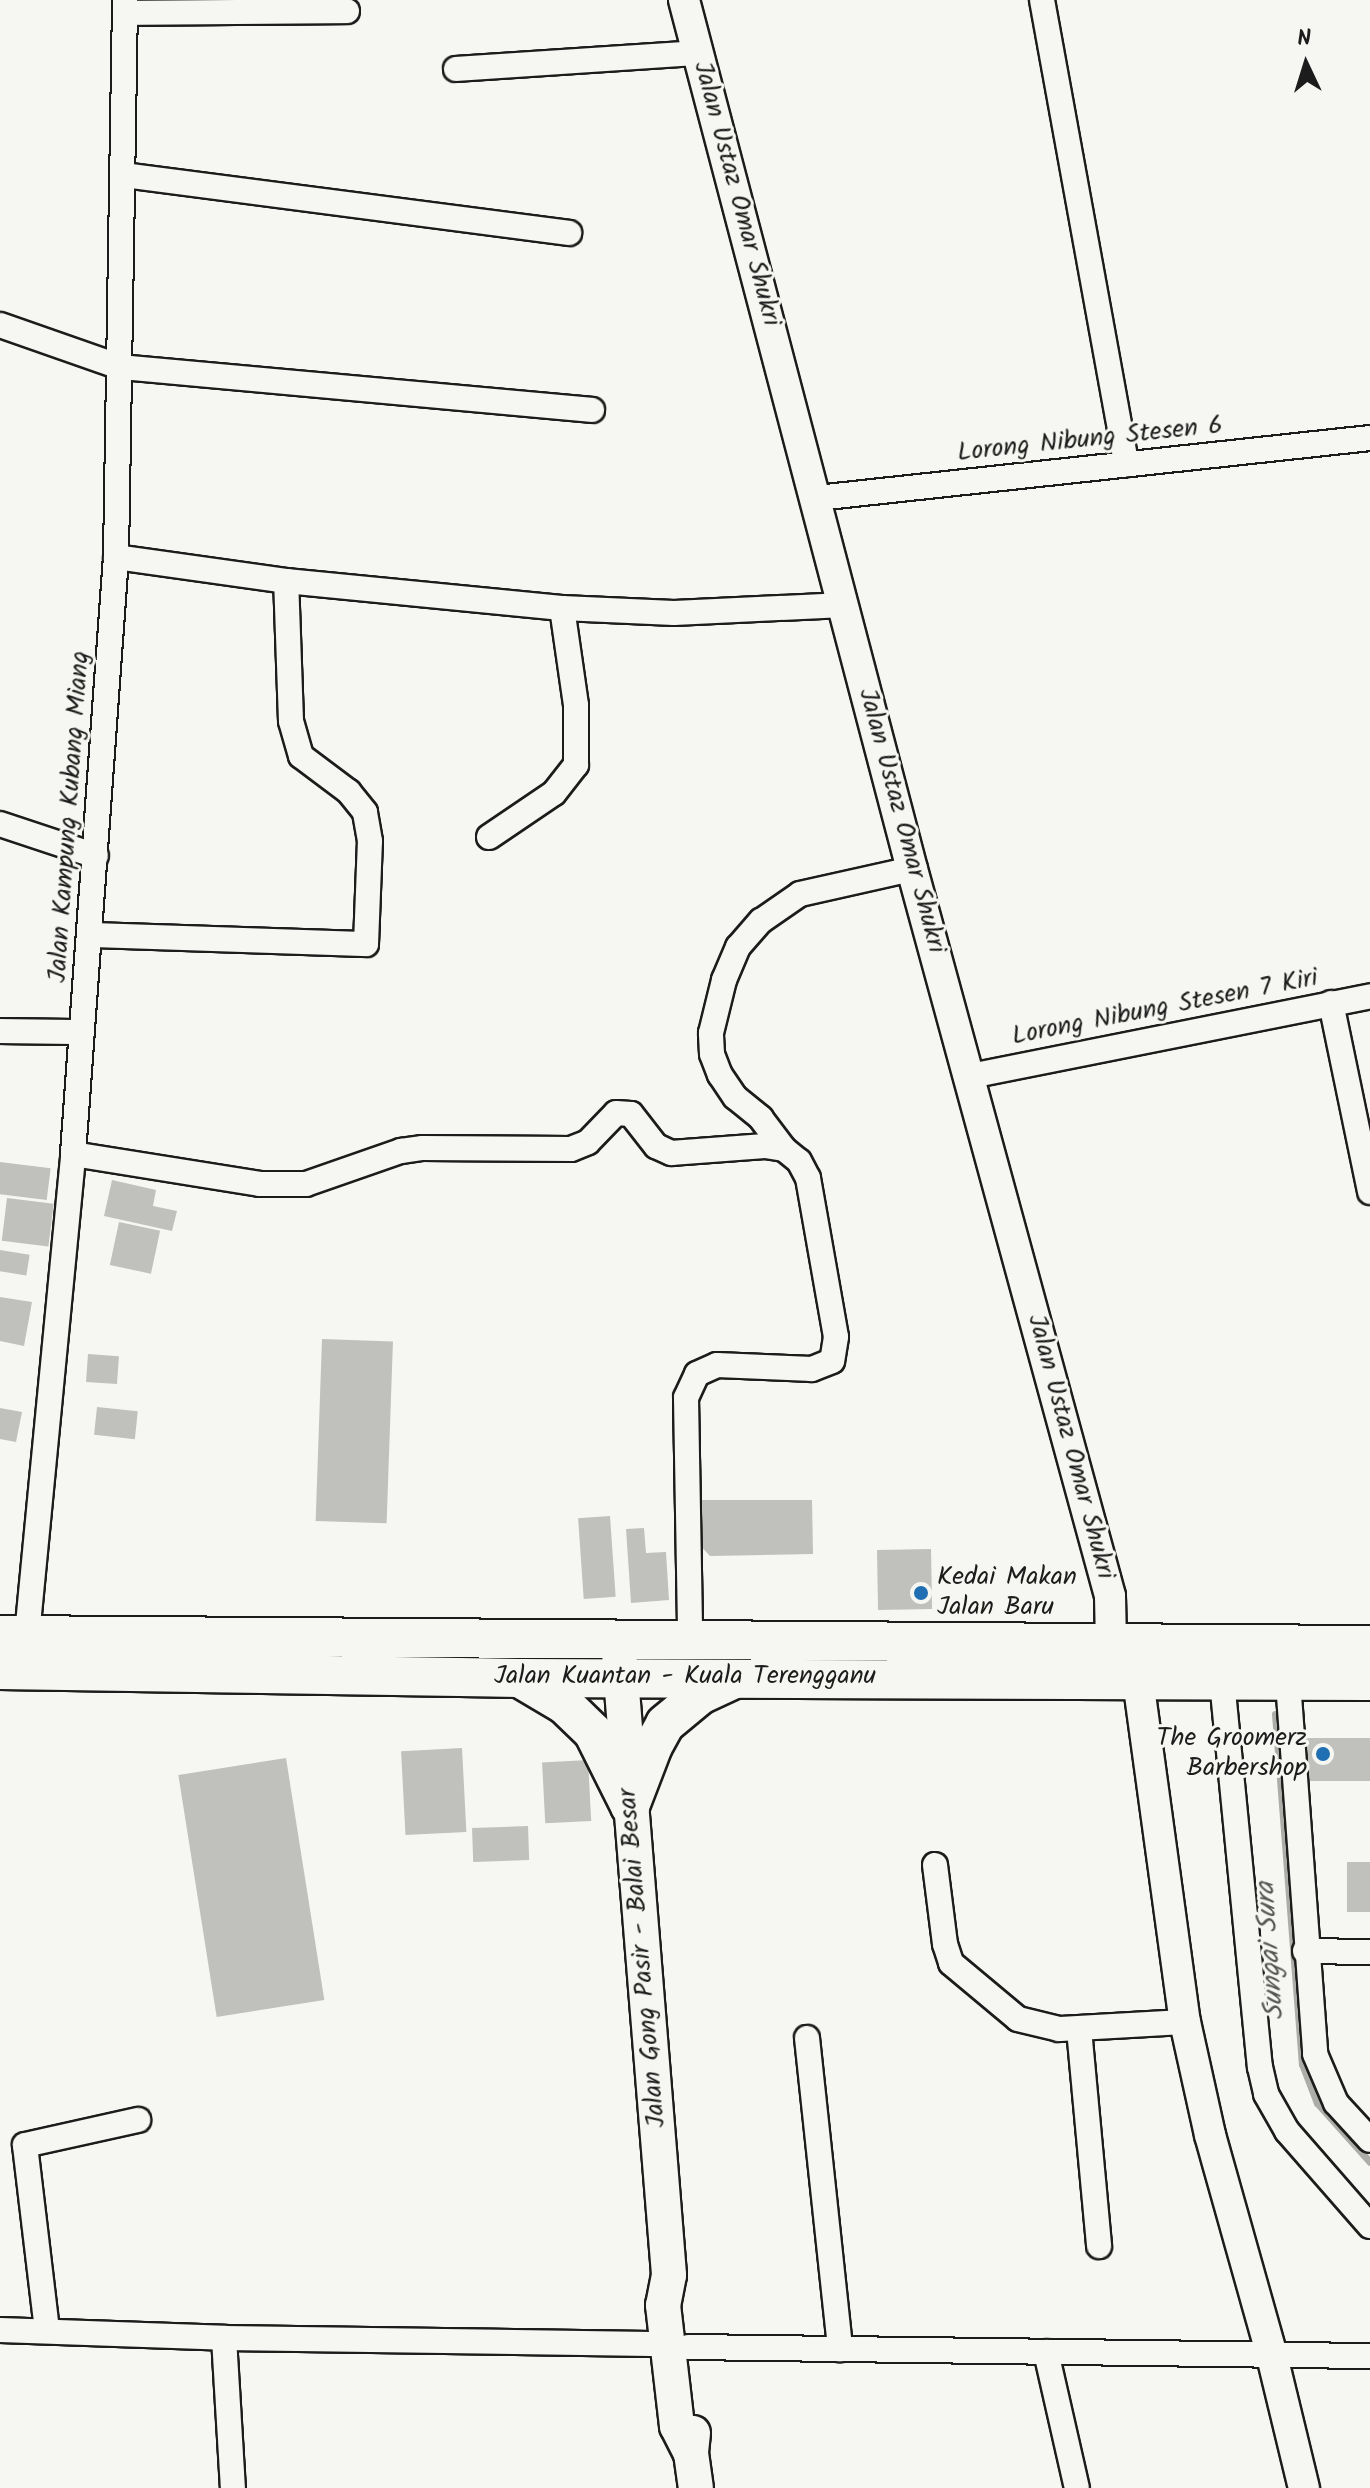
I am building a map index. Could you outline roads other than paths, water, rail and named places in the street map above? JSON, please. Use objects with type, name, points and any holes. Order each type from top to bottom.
[{"type":"highway","name":"Jalan Kuantan - Kuala Terengganu","points":[[14,1635],[1370,1645]]},
{"type":"highway","name":"Jalan Kuantan - Kuala Terengganu","points":[[0,1670],[519,1678],[740,1676],[1370,1681]]},
{"type":"highway","points":[[630,1806],[653,1746],[665,1724],[700,1695],[740,1676]]},
{"type":"highway","points":[[519,1678],[565,1705],[593,1732],[630,1806]]},
{"type":"main road","name":"Jalan Gong Pasir - Balai Besar","points":[[618,1640],[669,2275],[663,2305],[678,2346],[677,2426],[691,2453],[696,2488]]},
{"type":"street","name":"Jalan Ustaz Omar Shukri","points":[[684,0],[912,869],[971,1076],[1110,1596],[1111,1642]]},
{"type":"street","points":[[1042,0],[1126,464]]},
{"type":"street","points":[[125,6],[347,11]]},
{"type":"street","name":"Jalan Kampung Kubang Miang","points":[[14,1635],[73,1154],[96,856],[116,557],[125,6]]},
{"type":"street","points":[[456,69],[698,53]]},
{"type":"street","points":[[123,175],[569,233]]},
{"type":"street","points":[[0,325],[120,367],[592,410]]},
{"type":"street","name":"Lorong Nibung Stesen 6","points":[[817,498],[1370,438]]},
{"type":"street","points":[[116,557],[286,581],[562,608],[674,613],[844,605]]},
{"type":"street","points":[[90,935],[366,944],[370,841],[365,812],[349,792],[301,756],[291,721],[286,581]]},
{"type":"street","points":[[489,837],[554,793],[576,765],[576,705],[562,608]]},
{"type":"street","points":[[0,824],[96,856]]},
{"type":"street","points":[[690,1638],[686,1398],[697,1374],[717,1365],[812,1369],[832,1361],[836,1337],[808,1178],[799,1161],[784,1149],[761,1118],[735,1097],[720,1075],[712,1054],[711,1033],[724,980],[738,947],[761,921],[800,894],[912,869]]},
{"type":"street","name":"Lorong Nibung Stesen 7 Kiri","points":[[971,1076],[1370,996]]},
{"type":"street","points":[[1331,1003],[1370,1192]]},
{"type":"street","points":[[0,1031],[82,1032]]},
{"type":"street","points":[[73,1154],[260,1184],[306,1184],[412,1149],[571,1149],[588,1142],[616,1113],[631,1114],[656,1146],[671,1153],[765,1146],[784,1149]]},
{"type":"street","points":[[1138,1680],[1185,2022],[1210,2135],[1272,2356],[1304,2488]]},
{"type":"street","points":[[1222,1681],[1260,2067],[1266,2094],[1287,2131],[1370,2226]]},
{"type":"street","points":[[1288,1682],[1305,1951],[1315,2054],[1323,2079],[1336,2103],[1370,2140]]},
{"type":"street","points":[[935,1865],[945,1944],[951,1963],[1018,2019],[1038,2026],[1079,2029],[1185,2022]]},
{"type":"street","points":[[1305,1951],[1370,1952]]},
{"type":"street","points":[[1079,2029],[1099,2246]]},
{"type":"street","points":[[807,2038],[840,2349]]},
{"type":"street","points":[[47,2330],[25,2145],[138,2120]]},
{"type":"street","points":[[0,2330],[224,2338],[1370,2356]]},
{"type":"street","points":[[224,2338],[233,2488]]},
{"type":"street","points":[[1046,2352],[1077,2488]]},
{"type":"waterway","name":"Sungai Sura","points":[[1275,1714],[1302,2064],[1317,2103],[1370,2162]]},
{"type":"place","name":"Kedai Makan Jalan Baru","points":[[921,1593]]},
{"type":"place","name":"The Groomerz Barbershop","points":[[1323,1754]]}]
